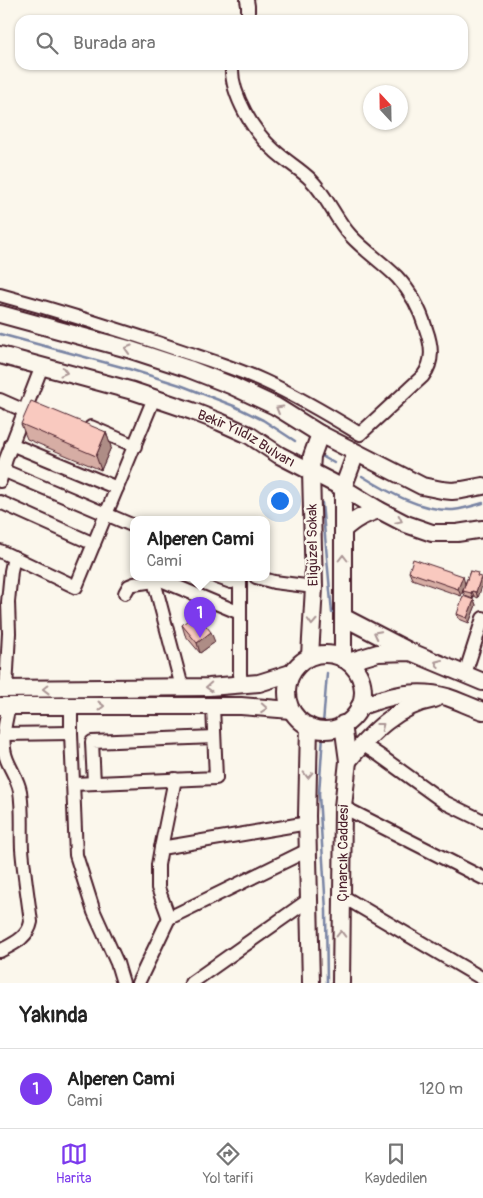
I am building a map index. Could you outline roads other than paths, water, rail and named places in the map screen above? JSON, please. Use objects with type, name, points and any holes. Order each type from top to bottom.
[{"type":"main road","points":[[0,314],[112,344],[189,369],[230,385],[276,406],[320,434],[413,482],[442,490],[483,486]]},
{"type":"main road","name":"Bekir Yıldız Bulvarı","points":[[0,355],[133,390],[192,411],[249,435],[279,455],[343,488],[406,524],[432,533],[457,533],[483,529]]},
{"type":"main road","name":"Eligüzel Sokak","points":[[310,656],[314,587],[311,471],[312,456],[320,434]]},
{"type":"main road","points":[[345,660],[343,488],[356,453]]},
{"type":"main road","points":[[343,530],[354,520],[379,510]]},
{"type":"main road","points":[[343,617],[411,652],[483,682]]},
{"type":"main road","points":[[345,660],[378,653],[411,652]]},
{"type":"main road","points":[[323,654],[345,660],[357,671],[362,683],[359,707],[353,717],[344,724],[332,729],[320,729],[309,726],[299,720],[291,710],[287,699],[287,686],[291,674],[299,663],[310,656],[323,654]]},
{"type":"main road","points":[[3,689],[209,687],[259,683],[291,674]]},
{"type":"main road","points":[[359,707],[399,694],[422,693],[445,697],[483,711]]},
{"type":"main road","points":[[348,761],[378,728],[400,712],[421,702],[445,697]]},
{"type":"main road","points":[[4,706],[240,706],[291,710]]},
{"type":"main road","name":"Çınarcık Caddesi","points":[[341,983],[343,807],[348,761],[344,724]]},
{"type":"main road","points":[[309,726],[308,850],[311,983]]},
{"type":"street","points":[[247,0],[248,15]]},
{"type":"street","points":[[232,70],[238,95],[248,116],[261,136],[275,151],[312,181],[351,236],[404,285],[423,318],[432,350],[426,371],[423,376],[360,434],[356,453]]},
{"type":"street","points":[[0,296],[118,329],[239,370],[312,405],[360,434]]},
{"type":"street","points":[[42,366],[30,405],[11,444],[1,473],[130,524]]},
{"type":"street","points":[[0,551],[76,587],[154,398]]},
{"type":"street","points":[[0,400],[30,405]]},
{"type":"street","points":[[82,423],[135,446]]},
{"type":"street","points":[[11,444],[117,488]]},
{"type":"street","points":[[0,502],[94,544]]},
{"type":"street","points":[[3,689],[9,633],[10,571],[14,557]]},
{"type":"street","points":[[125,594],[129,586],[146,581]]},
{"type":"street","points":[[155,581],[182,687]]},
{"type":"street","points":[[163,581],[240,613]]},
{"type":"street","points":[[235,581],[240,613],[241,684]]},
{"type":"street","points":[[270,581],[314,587]]},
{"type":"street","points":[[466,674],[483,618]]},
{"type":"street","points":[[1,948],[25,936],[31,922],[22,849],[20,791],[2,749],[4,706]]},
{"type":"street","points":[[72,706],[71,733],[76,855],[94,912],[117,963],[123,983]]},
{"type":"street","points":[[73,784],[216,778],[213,706]]},
{"type":"street","points":[[4,734],[71,733]]},
{"type":"street","points":[[94,783],[92,742],[214,737]]},
{"type":"street","points":[[362,744],[444,802],[483,821]]},
{"type":"street","points":[[169,918],[158,888],[158,864],[175,780]]},
{"type":"street","points":[[343,807],[483,878]]},
{"type":"street","points":[[161,848],[308,823]]},
{"type":"street","points":[[138,983],[169,918],[308,850]]},
{"type":"street","points":[[342,896],[483,979]]},
{"type":"street","points":[[191,983],[310,899]]},
{"type":"waterway","points":[[0,334],[180,385],[234,406],[263,420],[295,441]]},
{"type":"waterway","points":[[318,454],[334,463]]},
{"type":"waterway","points":[[362,476],[394,494],[429,507],[453,510],[483,503]]},
{"type":"waterway","points":[[322,503],[332,613]]},
{"type":"waterway","points":[[323,724],[327,673]]},
{"type":"waterway","points":[[323,735],[319,794],[326,911],[327,983]]},
{"type":"place","name":"Alperen Cami","points":[[200,638]]}]
